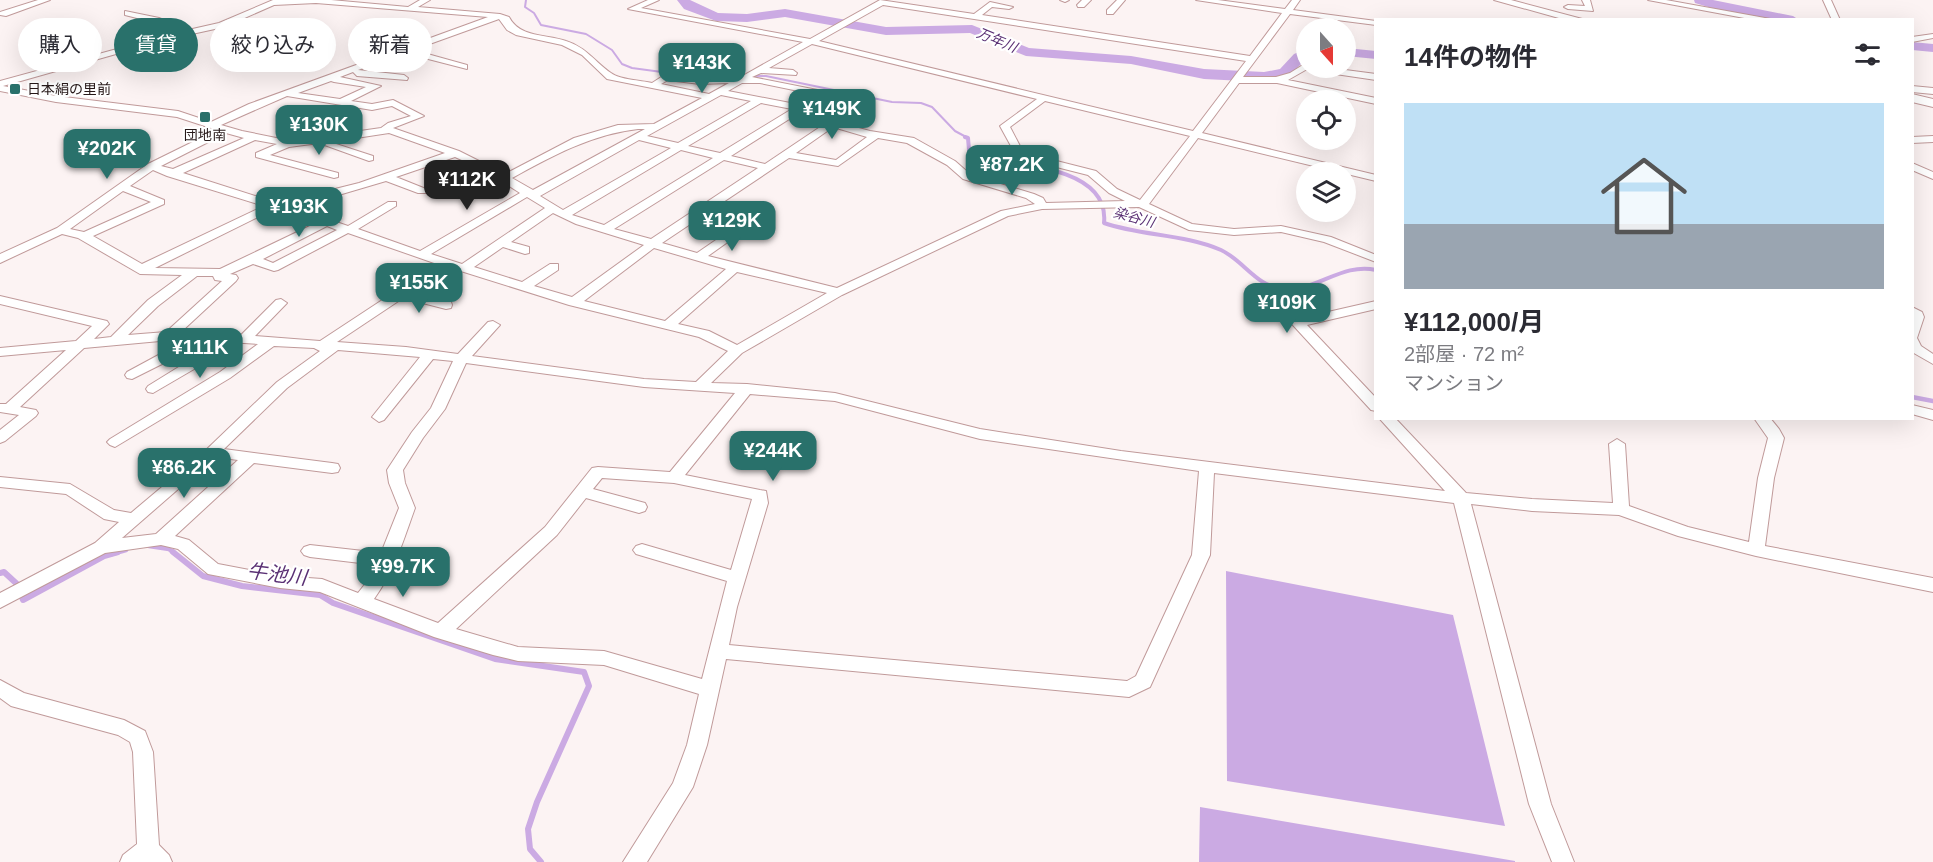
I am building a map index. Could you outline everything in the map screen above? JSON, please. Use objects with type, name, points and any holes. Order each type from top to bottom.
[{"type":"main road","points":[[1499,0],[1566,11]]},
{"type":"main road","points":[[1914,98],[1933,103]]},
{"type":"street","points":[[3,14],[46,0]]},
{"type":"street","points":[[409,9],[426,0]]},
{"type":"street","points":[[655,0],[632,9],[810,41],[1194,136],[1374,178]]},
{"type":"street","points":[[1110,12],[1120,0]]},
{"type":"street","points":[[1205,0],[1250,3],[1286,12],[1374,23]]},
{"type":"street","points":[[699,387],[737,350],[838,292],[1005,213],[1042,206],[1140,204],[1146,201],[1296,0]]},
{"type":"street","points":[[1566,11],[1590,9],[1586,0]]},
{"type":"street","points":[[1652,0],[1760,18]]},
{"type":"street","points":[[1697,0],[1716,11]]},
{"type":"street","points":[[1827,0],[1835,18]]},
{"type":"street","points":[[198,30],[221,25],[277,2],[316,1],[500,16],[519,33],[565,43],[585,53],[610,76],[654,86],[761,99],[843,116]]},
{"type":"street","points":[[421,255],[884,1],[976,16],[1048,24],[1251,59]]},
{"type":"street","points":[[976,16],[990,4],[1009,7]]},
{"type":"street","points":[[128,14],[147,18]]},
{"type":"street","points":[[432,41],[500,16]]},
{"type":"street","points":[[1914,41],[1933,36]]},
{"type":"street","points":[[1914,42],[1933,46]]},
{"type":"street","points":[[0,86],[114,53]]},
{"type":"street","points":[[432,59],[464,68]]},
{"type":"street","points":[[574,302],[652,244],[865,102],[772,81],[752,74],[729,71]]},
{"type":"street","points":[[214,124],[286,93],[351,72],[404,78]]},
{"type":"street","points":[[654,86],[666,77],[700,81],[752,74],[793,73]]},
{"type":"street","points":[[1277,80],[1296,73]]},
{"type":"street","points":[[1356,75],[1374,78]]},
{"type":"street","points":[[331,79],[376,87],[341,102]]},
{"type":"street","points":[[1235,80],[1277,80],[1374,101]]},
{"type":"street","points":[[0,86],[64,101],[178,114],[254,137],[287,144]]},
{"type":"street","points":[[1914,89],[1933,91]]},
{"type":"street","points":[[286,93],[376,107],[393,103],[419,116],[392,125],[385,130]]},
{"type":"street","points":[[466,267],[502,243],[680,147],[761,99]]},
{"type":"street","points":[[1042,99],[1005,126],[1018,153],[1092,174],[1113,191],[1197,230],[1234,232],[1281,229],[1327,239],[1374,259]]},
{"type":"street","points":[[604,230],[802,107]]},
{"type":"street","points":[[831,123],[876,135],[910,140],[951,163],[967,177],[1030,195],[1039,200],[1042,206]]},
{"type":"street","points":[[505,178],[579,139],[640,124],[656,127]]},
{"type":"street","points":[[0,259],[61,230],[152,166],[226,129]]},
{"type":"street","points":[[334,174],[260,155],[287,144],[390,130],[455,153],[488,168],[558,212],[604,230],[789,283],[838,292]]},
{"type":"street","points":[[786,154],[838,163],[876,135]]},
{"type":"street","points":[[171,174],[254,137]]},
{"type":"street","points":[[638,137],[766,168]]},
{"type":"street","points":[[1914,140],[1933,141]]},
{"type":"street","points":[[320,141],[369,158]]},
{"type":"street","points":[[294,212],[339,191],[455,153]]},
{"type":"street","points":[[152,166],[421,255],[574,302],[704,334],[737,350]]},
{"type":"street","points":[[488,168],[515,166],[520,169]]},
{"type":"street","points":[[1914,167],[1929,175]]},
{"type":"street","points":[[1914,174],[1929,175]]},
{"type":"street","points":[[386,177],[422,191]]},
{"type":"street","points":[[84,236],[159,202],[123,187]]},
{"type":"street","points":[[252,259],[274,267],[392,204]]},
{"type":"street","points":[[142,269],[272,206]]},
{"type":"street","points":[[61,230],[70,230],[84,236],[144,272],[221,273],[326,222]]},
{"type":"street","points":[[699,257],[749,222]]},
{"type":"street","points":[[502,243],[525,250]]},
{"type":"street","points":[[0,601],[101,547],[212,452],[327,347],[399,293],[447,263]]},
{"type":"street","points":[[525,286],[554,267]]},
{"type":"street","points":[[668,325],[735,268]]},
{"type":"street","points":[[115,341],[153,303],[194,272]]},
{"type":"street","points":[[132,375],[169,355],[174,336],[232,278],[218,277],[221,273]]},
{"type":"street","points":[[399,293],[446,305]]},
{"type":"street","points":[[0,300],[102,324],[4,409]]},
{"type":"street","points":[[244,340],[281,303]]},
{"type":"street","points":[[1374,305],[1298,323],[1374,405]]},
{"type":"street","points":[[1914,312],[1917,317],[1914,328]]},
{"type":"street","points":[[362,601],[381,576],[389,560],[407,508],[397,483],[395,470],[417,435],[438,409],[460,359],[493,325]]},
{"type":"street","points":[[0,352],[174,336],[225,338],[429,355],[644,383],[747,388],[835,397],[980,434],[1207,467],[1461,498],[1621,509],[1684,532],[1756,550],[1933,585]]},
{"type":"street","points":[[153,389],[196,362],[198,356],[225,338]]},
{"type":"street","points":[[115,442],[225,375],[270,342]]},
{"type":"street","points":[[1914,346],[1933,360]]},
{"type":"street","points":[[379,417],[429,355]]},
{"type":"street","points":[[674,478],[747,388]]},
{"type":"street","points":[[0,438],[31,413],[4,409]]},
{"type":"street","points":[[1914,410],[1933,415]]},
{"type":"street","points":[[1388,420],[1461,498],[1540,804],[1563,862]]},
{"type":"street","points":[[1756,550],[1767,478],[1776,438],[1774,432],[1763,420]]},
{"type":"street","points":[[1617,444],[1621,509]]},
{"type":"street","points":[[212,452],[332,468]]},
{"type":"street","points":[[161,538],[252,456]]},
{"type":"street","points":[[718,651],[1129,688],[1143,681],[1202,555],[1207,467]]},
{"type":"street","points":[[441,632],[551,531],[598,472],[674,478],[760,495],[760,503],[718,651],[697,745],[682,787],[634,862]]},
{"type":"street","points":[[0,482],[70,489],[110,514],[135,519]]},
{"type":"street","points":[[582,492],[639,507]]},
{"type":"street","points":[[101,547],[161,538],[183,544],[214,570],[280,582],[322,586],[441,632],[518,654],[604,658],[709,689]]},
{"type":"street","points":[[642,550],[737,578]]},
{"type":"street","points":[[310,551],[389,560]]},
{"type":"street","points":[[0,688],[18,700],[124,728],[138,737],[143,752],[146,858]]},
{"type":"shaded area","points":[[1226,571],[1453,615],[1505,826],[1227,781]]},
{"type":"shaded area","points":[[1200,807],[1515,861],[1515,862],[1199,862]]},
{"type":"waterway","name":"染谷川","points":[[526,0],[525,7],[534,13],[541,25],[586,34],[612,50],[622,64],[632,68],[684,75],[766,76],[892,102],[921,103],[932,107],[955,131],[968,138]]},
{"type":"waterway","name":"万年川","points":[[683,0],[689,6],[716,17],[747,18],[785,13],[886,31],[972,29],[1026,52],[1131,60],[1204,74],[1264,77],[1285,72],[1296,60]]},
{"type":"waterway","points":[[1700,0],[1724,8],[1782,18]]},
{"type":"waterway","points":[[1914,46],[1933,48]]},
{"type":"waterway","name":"万年川","points":[[1356,53],[1374,55]]},
{"type":"waterway","name":"染谷川","points":[[968,138],[969,150],[976,159],[1035,166],[1076,179],[1092,190],[1102,204],[1104,223],[1192,241],[1221,250],[1265,283],[1274,287],[1295,289],[1352,270],[1374,270]]},
{"type":"waterway","name":"染谷川","points":[[1914,397],[1933,401]]},
{"type":"waterway","name":"牛池川","points":[[149,546],[169,549],[175,554]]},
{"type":"waterway","name":"牛池川","points":[[112,554],[126,550]]},
{"type":"waterway","name":"牛池川","points":[[0,573],[4,572],[17,584],[23,600],[104,556],[118,552]]},
{"type":"waterway","name":"牛池川","points":[[173,552],[203,576],[242,586],[320,595],[333,603],[495,659],[584,672],[589,686],[537,802],[528,829],[530,849],[541,862]]},
{"type":"place","name":"日本絹の里前","points":[[15,89]]},
{"type":"place","name":"団地南","points":[[205,117]]}]
